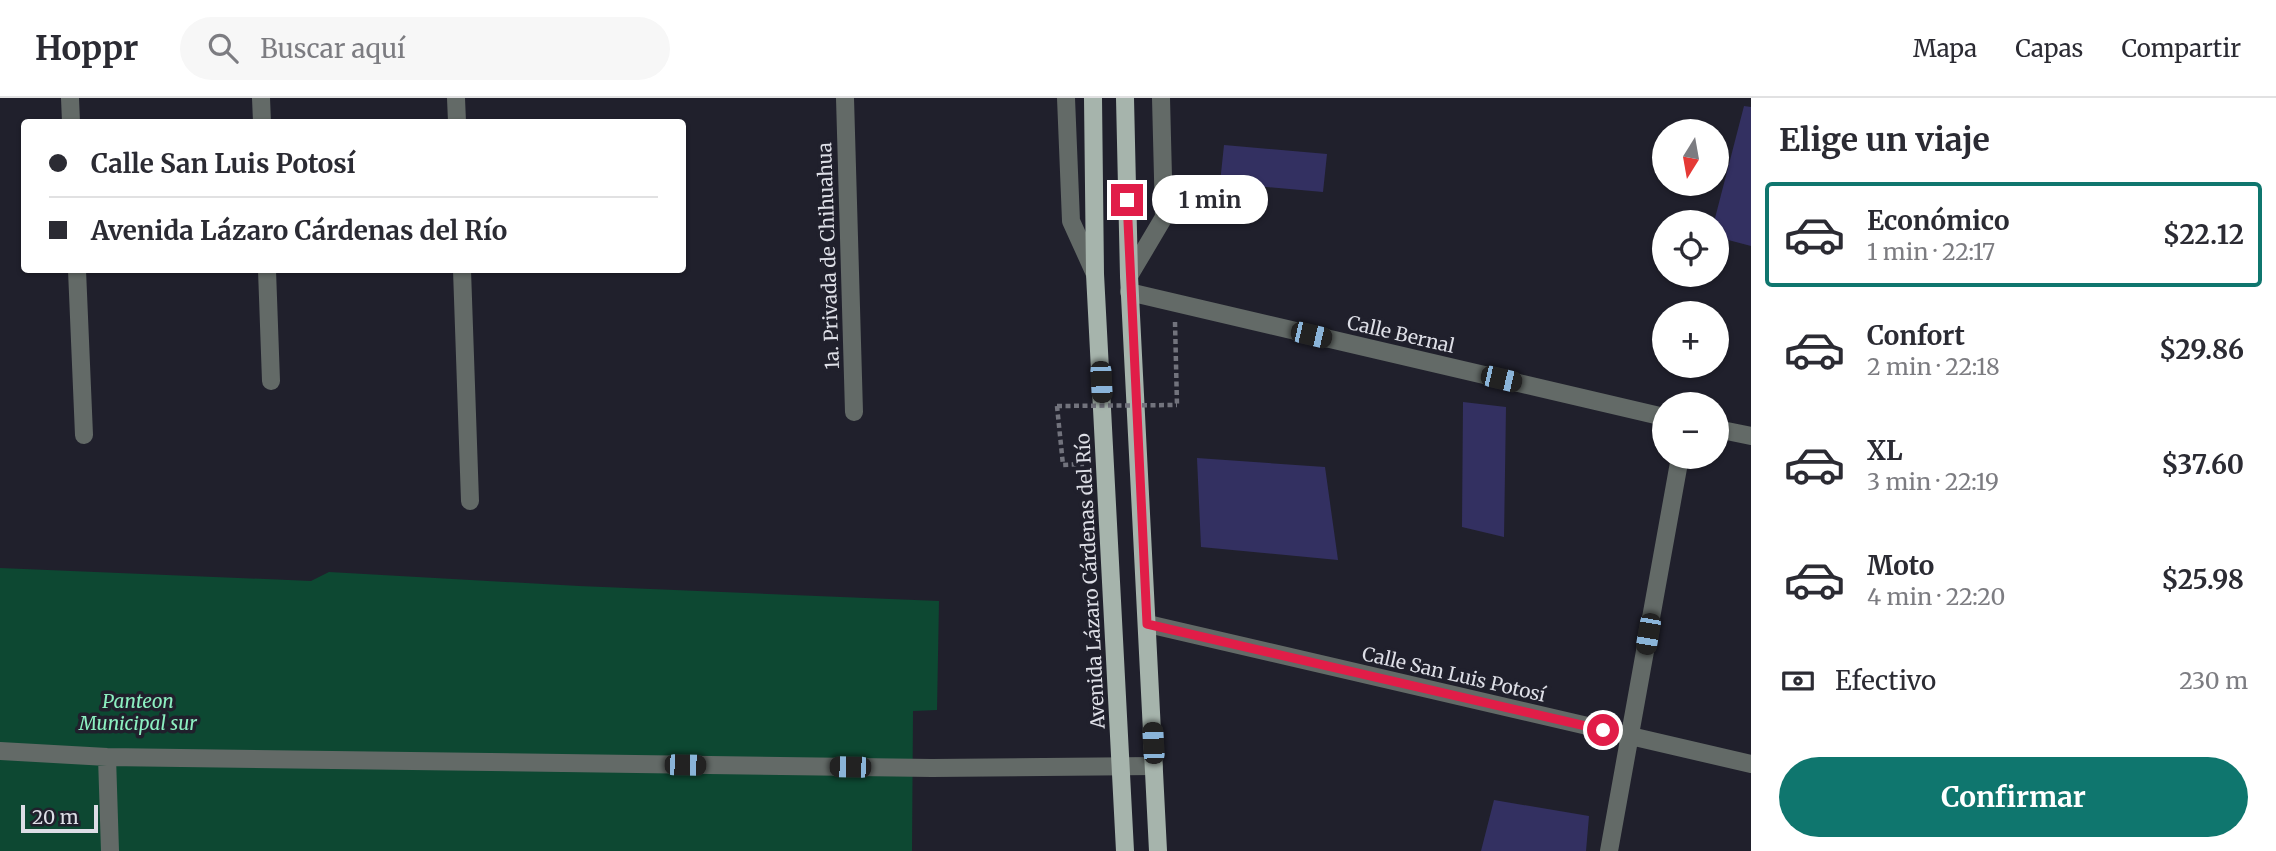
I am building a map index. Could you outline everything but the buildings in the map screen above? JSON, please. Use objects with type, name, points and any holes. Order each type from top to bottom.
[{"type":"main road","name":"Avenida Lázaro Cárdenas del Río","points":[[1093,98],[1095,274],[1125,851]]},
{"type":"main road","points":[[1125,98],[1129,284],[1158,851]]},
{"type":"street","points":[[70,98],[71,119]]},
{"type":"street","points":[[261,98],[262,119]]},
{"type":"street","points":[[456,98],[457,119]]},
{"type":"street","name":"1a. Privada de Chihuahua","points":[[845,98],[853,412]]},
{"type":"street","points":[[1066,98],[1071,221],[1095,274]]},
{"type":"street","points":[[1129,284],[1164,217],[1161,98]]},
{"type":"street","points":[[77,273],[84,435]]},
{"type":"street","points":[[267,273],[271,381]]},
{"type":"street","points":[[462,273],[470,501]]},
{"type":"street","name":"Calle Bernal","points":[[1129,284],[1175,304],[1652,414]]},
{"type":"street","points":[[1729,431],[1751,436]]},
{"type":"street","points":[[1609,851],[1678,469]]},
{"type":"street","name":"Calle San Luis Potosí","points":[[1147,624],[1751,764]]},
{"type":"street","points":[[0,751],[107,757],[932,768],[1154,766]]},
{"type":"street","points":[[107,757],[110,851]]},
{"type":"path","points":[[1063,465],[1057,406],[1177,405],[1175,304]]},
{"type":"green space","name":"Panteon Municipal sur","points":[[0,568],[311,581],[329,572],[579,586],[939,601],[937,710],[913,711],[912,851],[0,851]]},
{"type":"route","points":[[1127,200],[1147,624],[1603,730]]}]
